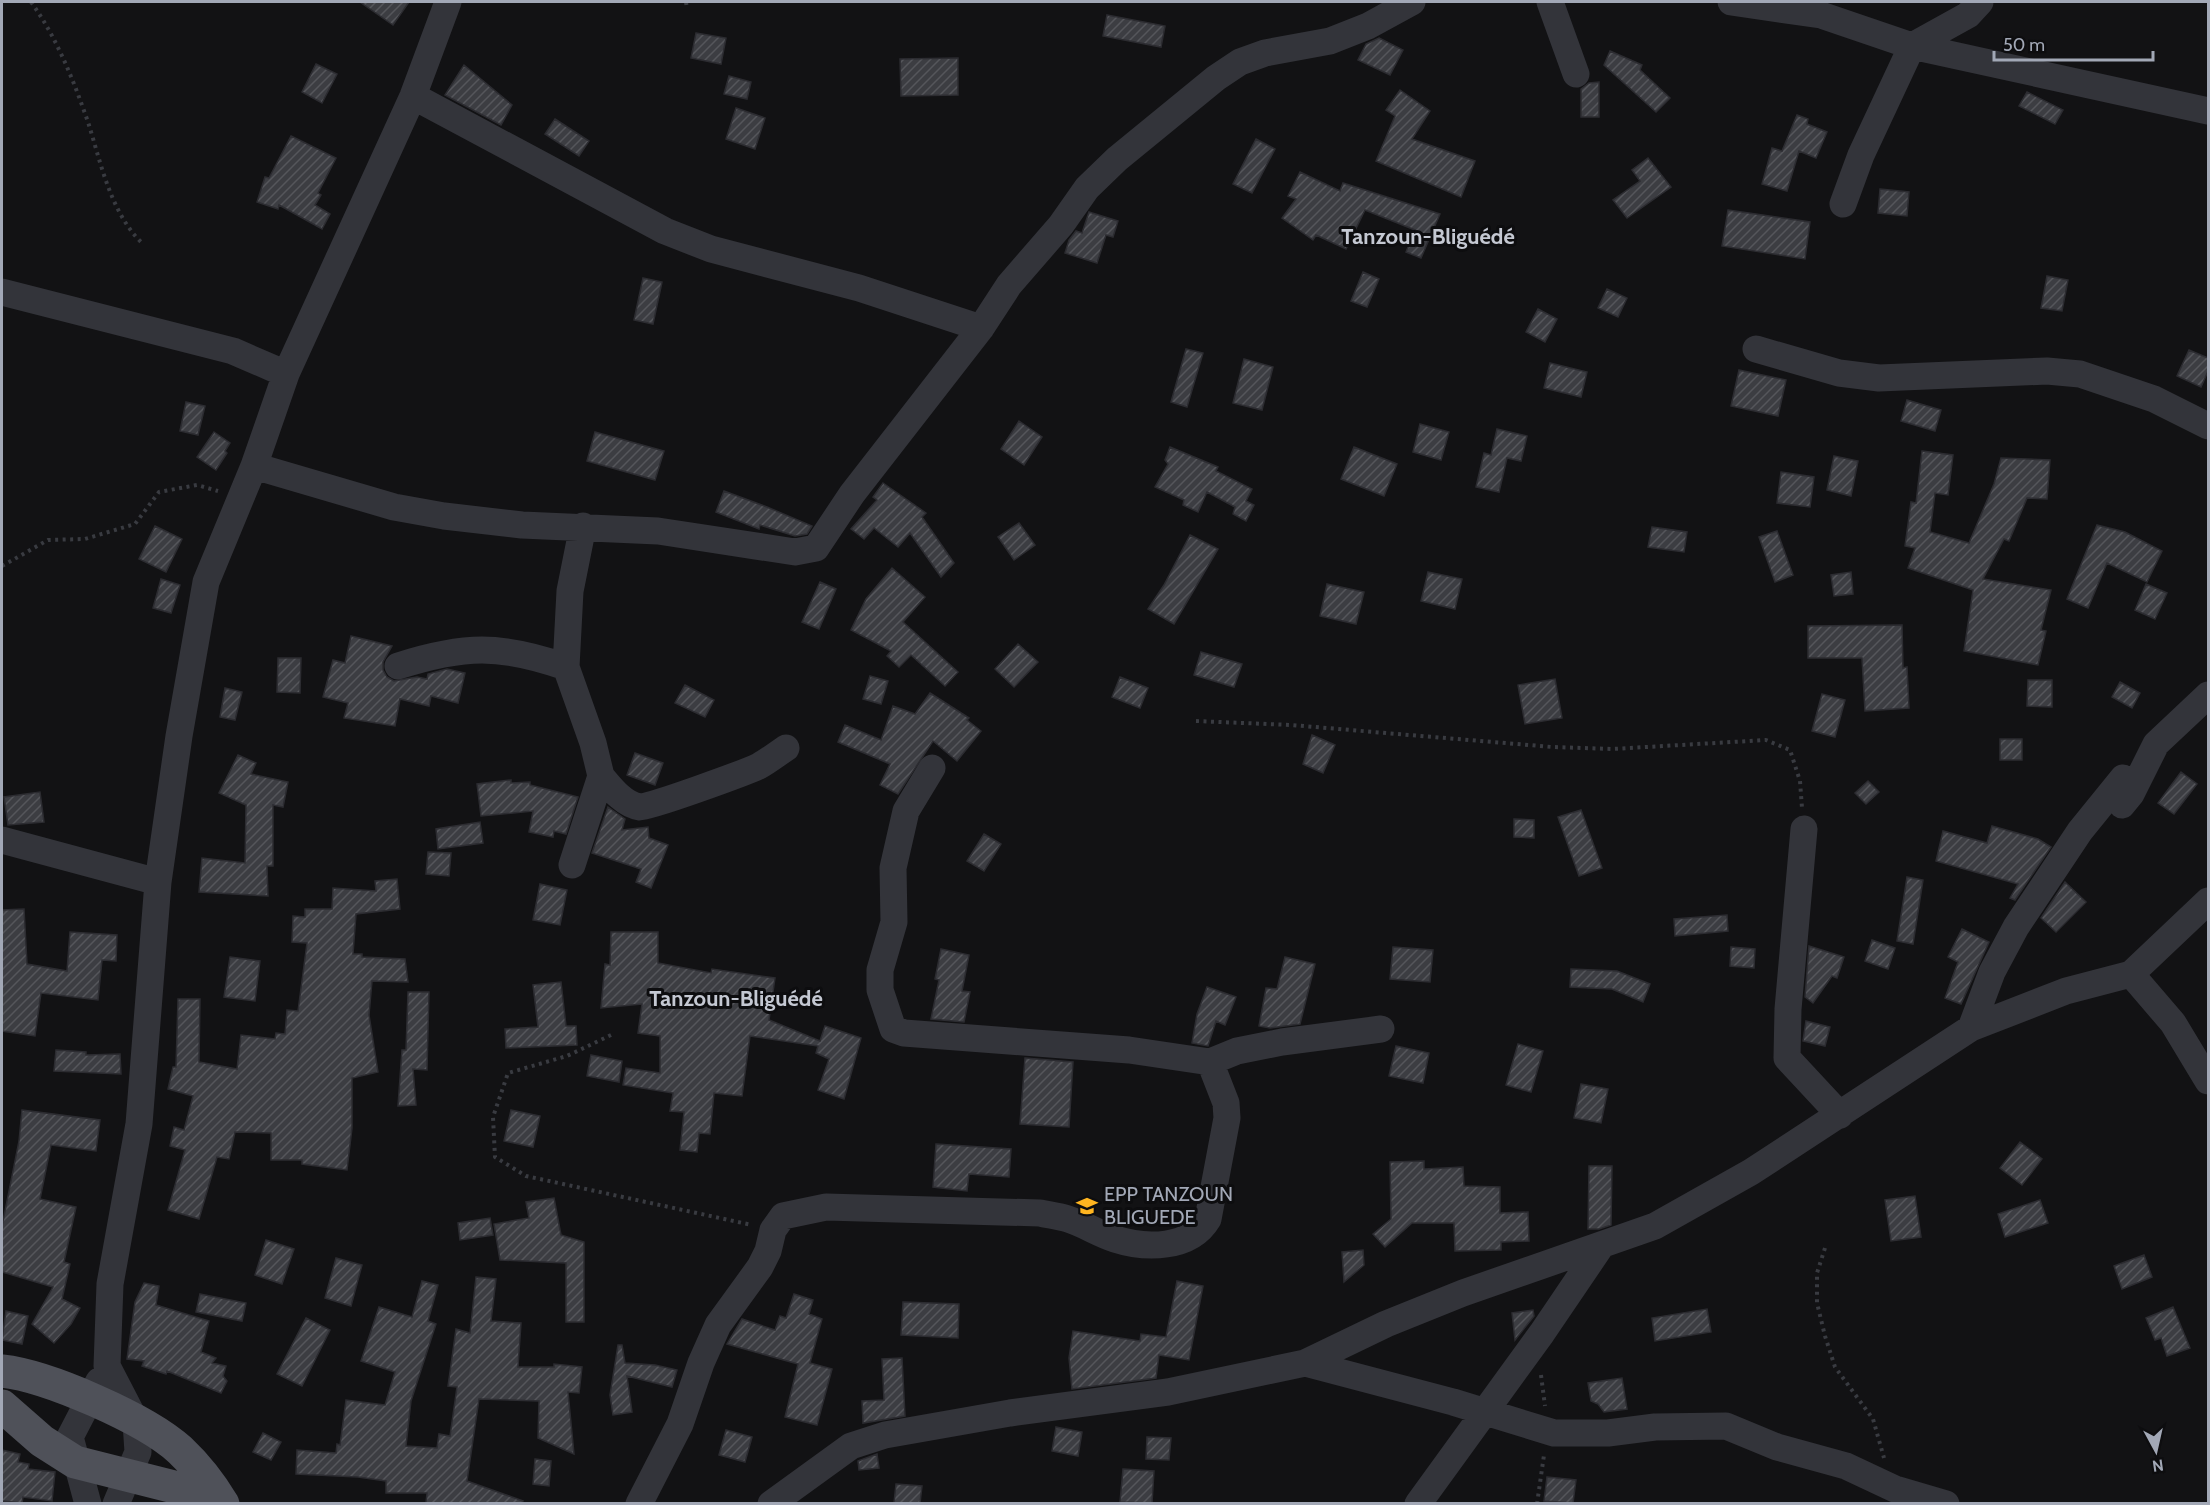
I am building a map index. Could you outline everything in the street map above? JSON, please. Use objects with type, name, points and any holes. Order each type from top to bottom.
[{"type":"main road","points":[[2,1371],[73,1391],[136,1422],[179,1449],[212,1485],[223,1503]]},
{"type":"main road","points":[[2,1406],[42,1441],[75,1462],[128,1473],[178,1488],[212,1503]]},
{"type":"street","points":[[88,1503],[70,1437],[107,1366],[110,1284],[139,1124],[158,882],[179,736],[206,582],[254,466],[286,374],[413,96],[448,2]]},
{"type":"street","points":[[254,466],[394,507],[480,521],[658,531],[795,552],[816,548],[866,477],[981,328],[1009,285],[1061,225],[1087,188],[1152,129],[1216,78],[1240,62],[1265,53],[1330,41],[1368,26],[1412,2]]},
{"type":"street","points":[[1550,2],[1576,74]]},
{"type":"street","points":[[1731,2],[1821,15],[1912,45],[2208,111]]},
{"type":"street","points":[[1843,204],[1861,155],[1912,45],[1968,15],[1980,2]]},
{"type":"street","points":[[413,96],[665,231],[711,249],[859,288],[981,328]]},
{"type":"street","points":[[2,292],[233,351],[286,374]]},
{"type":"street","points":[[1756,349],[1839,373],[1879,378],[2047,371],[2080,374],[2154,399],[2208,426]]},
{"type":"street","points":[[583,526],[570,591],[566,667],[593,742],[601,776],[614,792],[628,802],[641,807],[659,803],[758,766],[786,748]]},
{"type":"street","points":[[398,666],[435,654],[475,648],[544,659],[566,667]]},
{"type":"street","points":[[1971,1028],[1992,972],[2016,927],[2079,831],[2122,778],[2121,806],[2131,794],[2156,744],[2208,695]]},
{"type":"street","points":[[932,768],[906,811],[893,868],[894,922],[880,970],[879,990],[894,1029],[904,1033],[1129,1050],[1210,1062],[1238,1051],[1282,1042],[1381,1029]]},
{"type":"street","points":[[572,865],[601,776]]},
{"type":"street","points":[[1804,830],[1788,1009],[1787,1058],[1840,1115]]},
{"type":"street","points":[[2,840],[158,882]]},
{"type":"street","points":[[771,1503],[851,1446],[885,1435],[998,1414],[1168,1392],[1305,1363],[1386,1324],[1462,1293],[1655,1226],[1751,1172],[1840,1115],[1925,1055],[1971,1028],[2066,991],[2131,975],[2208,901]]},
{"type":"street","points":[[2131,975],[2173,1023],[2208,1081]]},
{"type":"street","points":[[639,1503],[680,1424],[701,1363],[718,1325],[760,1267],[768,1251],[773,1230],[783,1216],[826,1207],[1040,1213],[1068,1219],[1132,1244],[1159,1244],[1185,1240],[1201,1231],[1208,1219],[1227,1118],[1226,1103],[1210,1062]]},
{"type":"street","points":[[1418,1503],[1542,1333],[1601,1246]]},
{"type":"street","points":[[1305,1363],[1554,1433],[1608,1433],[1700,1424],[1726,1426],[1777,1447],[1846,1466],[1895,1489],[1946,1503]]},
{"type":"street","points":[[107,1366],[136,1422],[138,1452],[116,1503]]},
{"type":"path","points":[[31,2],[44,20],[64,57],[99,160],[126,228],[141,242]]},
{"type":"path","points":[[686,2],[687,9]]},
{"type":"path","points":[[2,566],[48,540],[85,539],[135,524],[159,492],[197,485],[241,498]]},
{"type":"path","points":[[1197,721],[1291,725],[1552,747],[1612,749],[1766,740],[1790,750],[1800,781],[1804,830]]},
{"type":"path","points":[[611,1035],[567,1056],[508,1073],[493,1117],[495,1157],[526,1176],[773,1230]]},
{"type":"path","points":[[1825,1248],[1817,1273],[1817,1303],[1825,1336],[1835,1367],[1873,1419],[1895,1489]]},
{"type":"building","points":[[360,2],[409,2],[393,25]]},
{"type":"building","points":[[1107,15],[1165,26],[1161,47],[1103,36]]},
{"type":"building","points":[[696,33],[726,38],[721,64],[691,58]]},
{"type":"building","points":[[1379,38],[1403,50],[1390,75],[1358,60],[1366,44]]},
{"type":"building","points":[[1610,51],[1642,65],[1640,70],[1670,98],[1656,112],[1604,65]]},
{"type":"building","points":[[958,58],[958,95],[901,96],[900,59]]},
{"type":"building","points":[[316,64],[337,74],[322,103],[302,92]]},
{"type":"building","points":[[464,65],[512,105],[501,125],[445,95]]},
{"type":"building","points":[[729,76],[751,82],[747,99],[724,94]]},
{"type":"building","points":[[1599,82],[1599,117],[1581,117],[1581,89],[1589,83]]},
{"type":"building","points":[[1400,90],[1430,111],[1412,139],[1475,161],[1461,197],[1376,161],[1395,116],[1386,110]]},
{"type":"building","points":[[2027,92],[2063,110],[2055,124],[2019,106]]},
{"type":"building","points":[[736,108],[765,118],[755,149],[726,139]]},
{"type":"building","points":[[1797,115],[1808,119],[1807,124],[1827,132],[1816,158],[1799,151],[1787,191],[1762,184],[1772,148],[1782,151]]},
{"type":"building","points":[[555,119],[589,141],[579,156],[545,134]]},
{"type":"building","points":[[291,136],[336,158],[318,193],[321,195],[315,205],[330,214],[322,229],[279,205],[278,209],[257,202],[265,177],[269,178]]},
{"type":"building","points":[[1256,139],[1275,149],[1252,193],[1233,184]]},
{"type":"building","points":[[1648,158],[1671,187],[1627,218],[1613,200],[1640,181],[1632,170]]},
{"type":"building","points":[[1300,172],[1340,191],[1343,183],[1440,214],[1421,258],[1406,252],[1415,230],[1365,210],[1346,249],[1316,235],[1313,240],[1282,218],[1296,199],[1288,196]]},
{"type":"building","points":[[1880,189],[1909,192],[1907,216],[1878,213]]},
{"type":"building","points":[[1728,210],[1810,222],[1805,259],[1722,246]]},
{"type":"building","points":[[1089,212],[1118,221],[1113,237],[1106,235],[1097,263],[1065,253],[1069,240],[1076,231],[1082,233]]},
{"type":"building","points":[[1363,272],[1379,279],[1367,307],[1351,301]]},
{"type":"building","points":[[2047,276],[2068,280],[2062,311],[2041,308]]},
{"type":"building","points":[[643,278],[662,282],[653,324],[634,320]]},
{"type":"building","points":[[1607,289],[1627,298],[1618,317],[1598,308]]},
{"type":"building","points":[[1538,309],[1557,319],[1545,342],[1526,332]]},
{"type":"building","points":[[1186,349],[1203,353],[1187,407],[1171,402]]},
{"type":"building","points":[[2189,350],[2208,358],[2208,371],[2201,387],[2177,376]]},
{"type":"building","points":[[1244,359],[1273,367],[1262,410],[1233,403]]},
{"type":"building","points":[[1550,363],[1587,372],[1581,397],[1544,388]]},
{"type":"building","points":[[1739,370],[1786,380],[1778,416],[1731,406]]},
{"type":"building","points":[[1907,400],[1941,410],[1935,431],[1901,421]]},
{"type":"building","points":[[186,402],[205,406],[198,435],[180,431]]},
{"type":"building","points":[[1019,421],[1042,437],[1024,465],[1001,449]]},
{"type":"building","points":[[1420,424],[1449,432],[1441,460],[1413,452]]},
{"type":"building","points":[[1497,429],[1527,436],[1521,461],[1507,458],[1499,492],[1476,487],[1484,453],[1491,455]]},
{"type":"building","points":[[214,432],[230,443],[225,451],[227,453],[216,470],[197,457]]},
{"type":"building","points":[[595,432],[664,451],[655,480],[587,461]]},
{"type":"building","points":[[1170,447],[1218,467],[1216,471],[1252,489],[1246,501],[1254,505],[1246,521],[1233,514],[1235,507],[1207,492],[1198,512],[1183,505],[1184,500],[1155,487],[1168,464],[1165,460]]},
{"type":"building","points":[[1354,447],[1397,464],[1384,496],[1341,479]]},
{"type":"building","points":[[1922,451],[1953,455],[1948,495],[1935,493],[1930,532],[1969,543],[1994,484],[2001,458],[2050,460],[2047,499],[2027,498],[2009,541],[2004,539],[1983,579],[2051,590],[2041,630],[2046,631],[2038,665],[1964,651],[1973,590],[1908,568],[1915,548],[1905,546],[1911,502],[1916,503]]},
{"type":"building","points":[[1834,456],[1858,461],[1851,496],[1827,490]]},
{"type":"building","points":[[1781,472],[1814,477],[1810,507],[1777,503]]},
{"type":"building","points":[[883,483],[926,513],[922,517],[954,563],[941,577],[910,533],[898,547],[874,528],[864,539],[851,529],[877,500],[873,497]]},
{"type":"building","points":[[724,491],[812,526],[807,534],[795,536],[760,525],[759,529],[716,512]]},
{"type":"building","points":[[1019,523],[1035,545],[1014,560],[998,537]]},
{"type":"building","points":[[2097,525],[2125,532],[2162,551],[2147,582],[2107,563],[2088,608],[2067,599]]},
{"type":"building","points":[[155,526],[182,539],[166,572],[139,559]]},
{"type":"building","points":[[1652,527],[1687,532],[1684,552],[1648,547]]},
{"type":"building","points":[[1777,531],[1793,575],[1775,582],[1759,537]]},
{"type":"building","points":[[1190,535],[1218,549],[1174,624],[1148,609],[1164,585]]},
{"type":"building","points":[[892,568],[925,597],[903,622],[958,672],[945,686],[911,655],[899,667],[887,656],[891,651],[851,630],[866,599]]},
{"type":"building","points":[[1428,572],[1462,579],[1455,609],[1421,601]]},
{"type":"building","points":[[1851,572],[1853,594],[1834,596],[1831,575]]},
{"type":"building","points":[[161,579],[180,585],[171,613],[153,608]]},
{"type":"building","points":[[820,582],[836,589],[819,629],[802,622]]},
{"type":"building","points":[[1327,584],[1364,592],[1356,624],[1320,616]]},
{"type":"building","points":[[2146,584],[2167,593],[2155,619],[2135,610]]},
{"type":"building","points":[[1902,625],[1903,668],[1907,667],[1909,708],[1865,711],[1862,658],[1808,658],[1808,626]]},
{"type":"building","points":[[351,636],[392,646],[383,662],[383,670],[387,677],[394,681],[417,677],[427,679],[428,674],[447,669],[465,673],[458,703],[431,696],[429,706],[400,699],[395,726],[344,718],[348,703],[323,697],[333,660],[345,663]]},
{"type":"building","points":[[1018,644],[1038,662],[1014,687],[995,669]]},
{"type":"building","points":[[1201,652],[1242,664],[1234,687],[1194,675]]},
{"type":"building","points":[[278,658],[301,658],[300,693],[277,692]]},
{"type":"building","points":[[870,676],[888,681],[881,704],[863,699]]},
{"type":"building","points":[[1120,677],[1148,688],[1140,708],[1112,697]]},
{"type":"building","points":[[1555,679],[1562,718],[1525,724],[1518,685]]},
{"type":"building","points":[[2028,680],[2052,680],[2052,707],[2027,706]]},
{"type":"building","points":[[2120,682],[2140,693],[2132,708],[2112,697]]},
{"type":"building","points":[[685,685],[714,700],[705,717],[675,703]]},
{"type":"building","points":[[225,688],[242,692],[235,720],[220,717]]},
{"type":"building","points":[[930,693],[969,718],[967,720],[981,731],[957,761],[933,741],[898,794],[880,785],[890,764],[838,742],[845,725],[881,740],[893,706],[915,714]]},
{"type":"building","points":[[1822,694],[1845,700],[1835,737],[1812,731]]},
{"type":"building","points":[[1312,735],[1335,745],[1323,773],[1303,764]]},
{"type":"building","points":[[2000,739],[2022,739],[2022,760],[2000,760]]},
{"type":"building","points":[[635,753],[663,763],[655,785],[627,775]]},
{"type":"building","points":[[238,755],[256,763],[251,774],[288,782],[283,807],[273,805],[273,866],[267,866],[268,896],[199,892],[202,858],[245,863],[246,805],[219,793]]},
{"type":"building","points":[[2181,772],[2197,784],[2174,814],[2158,803]]},
{"type":"building","points":[[511,780],[511,783],[530,782],[530,785],[578,797],[566,834],[554,831],[553,837],[529,832],[533,811],[481,816],[477,784]]},
{"type":"building","points":[[1868,781],[1879,792],[1866,804],[1855,793]]},
{"type":"building","points":[[40,792],[44,822],[8,825],[4,797]]},
{"type":"building","points":[[608,807],[625,819],[622,830],[648,827],[649,838],[668,845],[651,888],[636,882],[641,869],[592,853]]},
{"type":"building","points":[[1581,810],[1602,868],[1579,876],[1558,817]]},
{"type":"building","points":[[1514,819],[1534,820],[1534,838],[1514,837]]},
{"type":"building","points":[[480,822],[483,843],[438,849],[436,829]]},
{"type":"building","points":[[1992,826],[2038,839],[2051,847],[2015,900],[2010,898],[2018,884],[1936,861],[1943,831],[1987,843]]},
{"type":"building","points":[[984,834],[1001,844],[984,871],[967,861]]},
{"type":"building","points":[[428,852],[451,853],[449,876],[426,874]]},
{"type":"building","points":[[1907,877],[1923,880],[1913,944],[1897,941]]},
{"type":"building","points":[[397,879],[400,909],[356,914],[353,954],[362,954],[362,957],[405,959],[408,982],[372,981],[369,1015],[378,1072],[352,1078],[352,1128],[347,1170],[302,1164],[302,1160],[271,1160],[271,1133],[235,1132],[229,1159],[217,1157],[199,1219],[168,1210],[185,1150],[170,1146],[174,1127],[184,1130],[193,1096],[168,1089],[173,1067],[176,1067],[178,999],[200,999],[199,1062],[237,1069],[241,1035],[275,1039],[276,1033],[285,1034],[287,1010],[298,1011],[307,943],[292,942],[293,916],[305,917],[305,909],[332,909],[333,888],[376,891],[375,881]]},
{"type":"building","points":[[2065,882],[2086,902],[2056,932],[2041,918]]},
{"type":"building","points":[[540,884],[567,890],[560,925],[533,920]]},
{"type":"building","points":[[24,909],[27,964],[67,971],[70,932],[117,935],[116,961],[102,960],[98,1000],[41,993],[35,1036],[2,1031],[2,910]]},
{"type":"building","points":[[1727,915],[1728,931],[1675,936],[1674,919]]},
{"type":"building","points":[[1962,929],[1989,942],[1961,1004],[1945,998],[1958,962],[1948,957]]},
{"type":"building","points":[[611,932],[658,932],[658,963],[711,973],[712,969],[775,978],[769,1020],[820,1041],[825,1026],[861,1038],[844,1099],[818,1090],[829,1059],[816,1053],[818,1046],[750,1036],[742,1096],[714,1093],[710,1134],[699,1133],[697,1152],[680,1150],[684,1112],[670,1111],[673,1093],[623,1085],[626,1068],[660,1073],[660,1036],[638,1033],[642,1004],[601,1008],[605,964],[610,965]]},
{"type":"building","points":[[1872,940],[1895,948],[1888,969],[1865,961]]},
{"type":"building","points":[[1809,946],[1844,957],[1837,978],[1832,976],[1813,1003],[1805,997]]},
{"type":"building","points":[[1393,947],[1433,950],[1430,982],[1390,979]]},
{"type":"building","points":[[1731,947],[1755,949],[1754,968],[1730,966]]},
{"type":"building","points":[[941,949],[969,955],[962,991],[970,992],[964,1022],[931,1019],[939,980],[935,979]]},
{"type":"building","points":[[230,957],[260,961],[255,1001],[224,997]]},
{"type":"building","points":[[1285,957],[1315,964],[1300,1024],[1270,1028],[1259,1026],[1266,988],[1277,989]]},
{"type":"building","points":[[1571,969],[1617,971],[1650,984],[1643,1002],[1612,989],[1570,987]]},
{"type":"building","points":[[561,982],[566,1026],[576,1026],[577,1045],[506,1048],[505,1029],[538,1027],[533,985]]},
{"type":"building","points":[[1207,987],[1236,997],[1225,1025],[1216,1021],[1208,1046],[1192,1043],[1197,1014]]},
{"type":"building","points":[[408,992],[429,992],[427,1070],[413,1069],[416,1105],[398,1106],[402,1050],[406,1050]]},
{"type":"building","points":[[1806,1021],[1830,1027],[1825,1046],[1803,1041]]},
{"type":"building","points":[[1518,1044],[1543,1051],[1531,1092],[1506,1085]]},
{"type":"building","points":[[1396,1046],[1429,1053],[1423,1083],[1389,1076]]},
{"type":"building","points":[[56,1050],[86,1052],[86,1055],[120,1054],[121,1074],[54,1071]]},
{"type":"building","points":[[591,1055],[622,1061],[619,1082],[587,1076]]},
{"type":"building","points":[[1025,1058],[1073,1062],[1069,1127],[1020,1124]]},
{"type":"building","points":[[1581,1084],[1608,1089],[1601,1123],[1574,1118]]},
{"type":"building","points":[[22,1110],[100,1120],[96,1151],[51,1145],[40,1199],[76,1207],[64,1262],[70,1264],[62,1299],[80,1308],[71,1324],[54,1343],[32,1324],[53,1287],[2,1272],[2,1226],[19,1141]]},
{"type":"building","points":[[511,1110],[540,1116],[533,1147],[504,1141]]},
{"type":"building","points":[[2020,1142],[2042,1159],[2022,1185],[2000,1168]]},
{"type":"building","points":[[936,1144],[1011,1149],[1009,1177],[969,1174],[967,1191],[933,1187]]},
{"type":"building","points":[[1424,1161],[1424,1169],[1463,1167],[1464,1186],[1500,1187],[1500,1213],[1528,1212],[1529,1241],[1501,1242],[1501,1250],[1455,1251],[1454,1223],[1412,1223],[1385,1247],[1373,1234],[1391,1219],[1390,1162]]},
{"type":"building","points":[[1589,1166],[1612,1166],[1611,1225],[1599,1229],[1588,1229]]},
{"type":"building","points":[[1915,1196],[1921,1237],[1891,1241],[1885,1200]]},
{"type":"building","points":[[554,1198],[561,1235],[584,1242],[584,1322],[566,1322],[566,1263],[500,1260],[494,1224],[529,1218],[526,1202]]},
{"type":"building","points":[[2040,1200],[2048,1223],[2005,1237],[1998,1214]]},
{"type":"building","points":[[490,1218],[493,1235],[460,1240],[458,1223]]},
{"type":"building","points":[[266,1240],[294,1249],[282,1284],[255,1275]]},
{"type":"building","points":[[1363,1250],[1364,1265],[1344,1282],[1342,1252]]},
{"type":"building","points":[[2144,1255],[2152,1277],[2122,1289],[2114,1266]]},
{"type":"building","points":[[336,1258],[362,1265],[351,1306],[325,1298]]},
{"type":"building","points":[[476,1277],[496,1279],[491,1321],[521,1323],[518,1367],[554,1367],[554,1364],[582,1367],[579,1393],[568,1392],[574,1454],[538,1438],[539,1401],[479,1399],[467,1481],[523,1501],[522,1503],[426,1503],[427,1493],[386,1493],[386,1481],[358,1477],[296,1474],[297,1450],[336,1453],[337,1444],[340,1445],[346,1400],[385,1405],[395,1372],[361,1361],[379,1307],[412,1317],[422,1281],[438,1285],[428,1321],[436,1324],[411,1401],[406,1446],[437,1448],[439,1434],[450,1436],[457,1387],[448,1386],[456,1329],[470,1333]]},
{"type":"building","points":[[1177,1281],[1203,1286],[1189,1360],[1159,1355],[1156,1378],[1072,1389],[1069,1358],[1073,1331],[1140,1341],[1141,1334],[1166,1337]]},
{"type":"building","points":[[144,1283],[159,1286],[156,1305],[209,1321],[201,1352],[216,1358],[212,1363],[226,1366],[223,1376],[227,1381],[221,1393],[167,1371],[166,1374],[142,1366],[144,1361],[127,1359],[135,1302]]},
{"type":"building","points":[[200,1294],[246,1303],[242,1321],[196,1312]]},
{"type":"building","points":[[794,1294],[813,1300],[809,1314],[822,1319],[810,1363],[832,1369],[817,1425],[785,1417],[798,1364],[727,1344],[742,1319],[775,1330],[780,1316],[786,1318]]},
{"type":"building","points":[[903,1302],[959,1304],[958,1338],[901,1335]]},
{"type":"building","points":[[2173,1307],[2190,1348],[2167,1356],[2161,1338],[2155,1340],[2146,1318]]},
{"type":"building","points":[[1707,1309],[1711,1332],[1655,1341],[1652,1318]]},
{"type":"building","points":[[1533,1310],[1534,1316],[1515,1340],[1512,1313]]},
{"type":"building","points":[[6,1311],[28,1316],[22,1344],[2,1340]]},
{"type":"building","points":[[306,1318],[330,1330],[302,1386],[277,1374]]},
{"type":"building","points":[[618,1345],[622,1345],[625,1363],[655,1365],[677,1370],[672,1387],[627,1376],[632,1412],[613,1415],[610,1395]]},
{"type":"building","points":[[902,1358],[905,1416],[863,1423],[862,1401],[884,1400],[882,1359]]},
{"type":"building","points":[[1622,1378],[1627,1409],[1604,1412],[1598,1404],[1591,1401],[1588,1383]]},
{"type":"building","points":[[1056,1427],[1082,1432],[1078,1456],[1052,1451]]},
{"type":"building","points":[[726,1430],[752,1437],[745,1462],[719,1455]]},
{"type":"building","points":[[263,1433],[281,1442],[271,1460],[253,1452]]},
{"type":"building","points":[[1147,1437],[1171,1438],[1169,1460],[1146,1459]]},
{"type":"building","points":[[2,1450],[20,1454],[18,1462],[29,1464],[28,1469],[55,1472],[52,1501],[23,1497],[22,1503],[2,1501]]},
{"type":"building","points":[[877,1454],[879,1468],[859,1470],[858,1461]]},
{"type":"building","points":[[535,1459],[551,1461],[549,1486],[533,1484]]},
{"type":"building","points":[[1123,1469],[1154,1471],[1152,1503],[1120,1502]]},
{"type":"building","points":[[1547,1477],[1576,1480],[1573,1503],[1544,1501]]},
{"type":"building","points":[[896,1484],[922,1486],[920,1503],[894,1503]]},
{"type":"place","name":"EPP TANZOUN BLIGUEDE","points":[[1087,1206]]},
{"type":"district","name":"Tanzoun-Bliguédé","points":[[1428,236]]},
{"type":"district","name":"Tanzoun-Bliguédé","points":[[736,998]]}]
